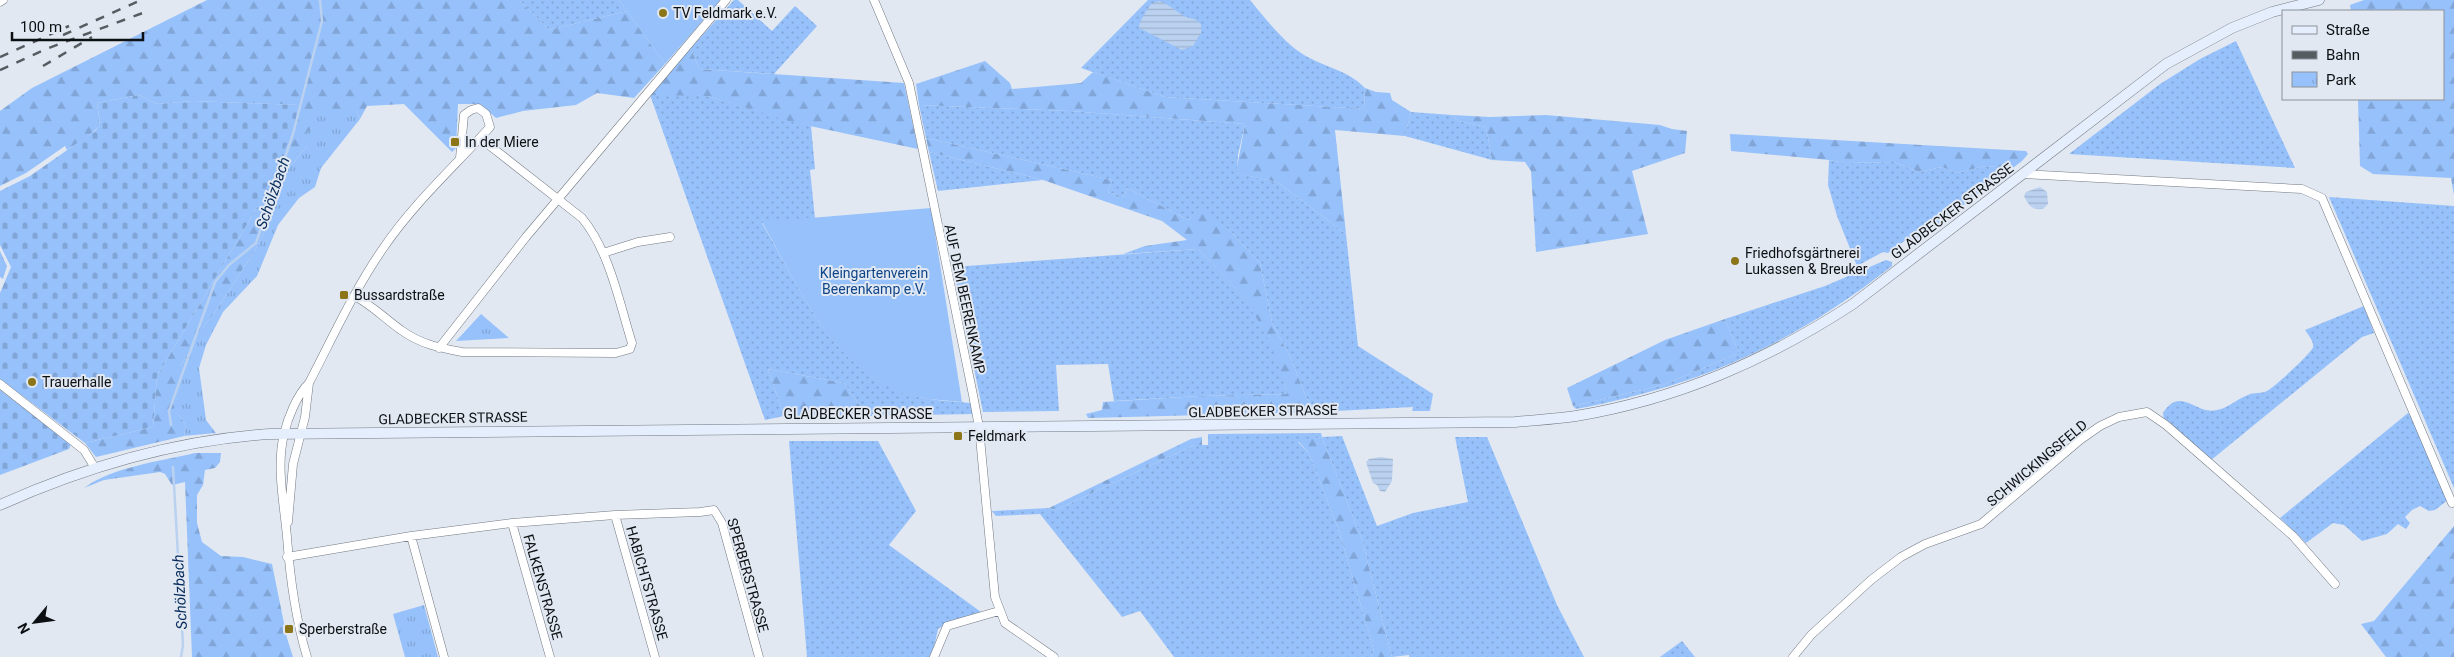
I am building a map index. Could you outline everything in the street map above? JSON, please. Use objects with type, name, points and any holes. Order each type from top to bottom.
[{"type":"main road","name":"GLADBECKER STRASSE","points":[[0,505],[35,489],[95,468],[178,446],[248,435],[1515,422],[1575,416],[1644,402],[1703,382],[1759,359],[1817,327],[1853,304],[2166,64],[2232,28],[2272,12],[2317,0]]},
{"type":"street","points":[[439,348],[557,200],[726,0]]},
{"type":"street","name":"AUF DEM BEERENKAMP","points":[[874,0],[909,83],[979,427],[995,596],[1005,623],[1054,657]]},
{"type":"street","points":[[287,536],[282,505],[284,434],[300,392],[309,383],[354,296],[384,246],[460,158],[490,128],[486,114],[478,108],[464,115],[460,158]]},
{"type":"street","points":[[354,296],[416,340],[439,348],[462,352],[624,352],[630,349],[632,344],[603,253],[593,231],[582,218],[480,138]]},
{"type":"street","points":[[2024,174],[2302,189],[2322,198],[2452,503]]},
{"type":"street","points":[[603,253],[638,242],[670,237]]},
{"type":"street","points":[[307,657],[294,608],[287,556],[287,536],[294,464],[309,392],[309,383]]},
{"type":"street","points":[[0,384],[84,450],[95,468]]},
{"type":"street","name":"SCHWICKINGSFELD","points":[[1796,656],[1810,636],[1871,580],[1902,557],[1925,544],[1981,524],[2080,440],[2119,416],[2133,413],[2147,412],[2166,425],[2294,536],[2335,584]]},
{"type":"street","name":"SPERBERSTRASSE","points":[[287,556],[411,536],[512,523],[714,510],[722,523],[759,657]]},
{"type":"street","name":"HABICHTSTRASSE","points":[[615,515],[655,657]]},
{"type":"street","name":"FALKENSTRASSE","points":[[512,523],[550,657]]},
{"type":"street","points":[[411,536],[444,657]]},
{"type":"street","points":[[934,657],[947,626],[999,610]]},
{"type":"green space","points":[[207,0],[519,0],[549,30],[627,11],[665,64],[634,98],[597,93],[576,105],[523,111],[496,118],[480,104],[458,104],[456,148],[452,152],[404,104],[367,106],[360,119],[356,111],[312,128],[306,135],[307,146],[277,183],[280,195],[259,244],[213,315],[196,335],[193,347],[180,366],[180,384],[174,412],[180,416],[186,426],[184,436],[96,457],[85,443],[153,427],[157,376],[255,211],[299,105],[193,101],[157,104],[139,95],[97,103],[100,125],[93,132],[67,150],[65,146],[26,173],[0,186],[0,111],[32,88]]},
{"type":"green space","points":[[519,0],[619,0],[627,11],[549,30]]},
{"type":"green space","points":[[619,0],[721,0],[665,64]]},
{"type":"green space","points":[[734,0],[738,0],[772,31],[795,6],[817,26],[774,74],[699,69],[691,48]]},
{"type":"green space","points":[[1148,0],[1250,0],[1294,48],[1309,58],[1350,76],[1365,88],[1364,109],[1165,97],[1081,68]]},
{"type":"green space","points":[[2364,0],[2454,0],[2454,195],[2451,178],[2373,174],[2360,166],[2358,100],[2444,100],[2444,10],[2351,10],[2350,5]]},
{"type":"green space","points":[[2236,41],[2295,168],[2069,154],[2160,84],[2200,59]]},
{"type":"green space","points":[[691,48],[699,69],[904,83],[918,149],[796,123],[707,96],[650,95]]},
{"type":"green space","points":[[985,61],[1010,83],[1012,89],[1081,83],[1093,72],[1165,97],[1364,109],[1365,88],[1376,92],[1390,93],[1392,100],[1411,112],[1405,136],[1335,130],[1346,234],[1277,182],[1236,173],[1245,124],[1070,111],[919,105],[916,84]]},
{"type":"green space","points":[[139,95],[157,104],[193,101],[299,105],[291,136],[255,211],[157,376],[153,427],[85,443],[0,379],[0,293],[11,267],[0,245],[0,191],[30,176],[96,130],[100,124],[97,103]]},
{"type":"green space","points":[[650,95],[707,96],[811,126],[815,169],[810,170],[815,218],[762,223],[788,270],[817,318],[833,340],[851,359],[872,376],[896,390],[914,396],[933,400],[971,403],[973,414],[867,416],[844,383],[768,369],[784,416],[765,420]]},
{"type":"green space","points":[[919,105],[1070,111],[1245,124],[1238,155],[1237,173],[1277,182],[1346,234],[1358,346],[1433,394],[1430,411],[1412,411],[1413,407],[1316,412],[1306,397],[1292,361],[1272,322],[1260,263],[1232,233],[1199,208],[1188,220],[1127,188],[1124,197],[1108,192],[1112,180],[926,138]]},
{"type":"green space","points":[[316,110],[356,111],[360,119],[321,168],[315,187],[299,198],[278,225],[257,276],[223,312],[206,345],[199,368],[206,420],[216,433],[184,436],[186,426],[180,416],[173,412],[180,384],[180,366],[193,347],[196,335],[213,315],[259,244],[280,195],[277,183],[307,146],[305,135],[312,128]]},
{"type":"green space","points":[[1411,112],[1452,115],[1458,121],[1486,127],[1492,160],[1405,136]]},
{"type":"green space","points":[[1452,115],[1490,117],[1546,115],[1660,125],[1687,131],[1685,153],[1632,171],[1648,234],[1536,252],[1531,171],[1525,162],[1492,160],[1486,127],[1458,121]]},
{"type":"green space","points":[[1730,134],[2026,151],[2028,154],[2022,161],[1913,243],[1909,238],[1997,167],[1985,166],[1957,173],[1942,167],[1919,172],[1894,162],[1845,163],[1731,151]]},
{"type":"green space","points":[[926,138],[1112,180],[1108,192],[1124,197],[1127,188],[1188,220],[1199,207],[1232,233],[1260,263],[1272,322],[1292,361],[1306,397],[1316,412],[1088,418],[1086,414],[1102,410],[1103,402],[1199,396],[1287,394],[1273,350],[1254,314],[1229,282],[1198,249],[1123,254],[1145,246],[1187,240],[1162,221],[1043,180],[929,152]]},
{"type":"green space","points":[[929,152],[1043,180],[938,191]]},
{"type":"green space","points":[[1829,160],[1845,163],[1894,162],[1919,172],[1942,167],[1957,173],[1985,166],[1998,167],[1947,210],[1888,253],[1883,252],[1857,266],[1837,216],[1828,185]]},
{"type":"green space","points":[[2329,197],[2454,206],[2454,488]]},
{"type":"green space","name":"Kleingartenverein Beerenkamp e.V.","points":[[931,208],[962,402],[928,399],[895,390],[871,376],[850,359],[816,317],[762,222]]},
{"type":"green space","points":[[1198,249],[1223,274],[1255,314],[1272,344],[1280,365],[1287,394],[1199,396],[1114,401],[1108,364],[1056,365],[1059,411],[983,412],[953,267]]},
{"type":"green space","points":[[0,251],[7,266],[3,279],[0,277]]},
{"type":"green space","points":[[1886,260],[1892,262],[1892,266],[1855,294],[1781,340],[1743,358],[1664,388],[1576,409],[1573,406],[1663,385],[1739,353],[1725,319],[1825,286]]},
{"type":"green space","points":[[2364,306],[2374,333],[2362,337],[2210,461],[2164,420],[2163,413],[2170,405],[2176,402],[2182,401],[2209,411],[2225,407],[2250,394],[2267,391],[2307,356],[2313,347],[2313,343],[2305,330]]},
{"type":"green space","points":[[481,314],[509,338],[456,341]]},
{"type":"green space","points":[[1725,319],[1739,353],[1663,385],[1573,406],[1567,388],[1665,340]]},
{"type":"green space","points":[[768,369],[844,383],[867,416],[784,416]]},
{"type":"green space","points":[[0,390],[71,444],[69,449],[0,475]]},
{"type":"green space","points":[[2408,413],[2415,420],[2448,500],[2435,510],[2429,511],[2420,506],[2412,510],[2405,517],[2410,523],[2406,529],[2398,524],[2387,534],[2362,541],[2344,525],[2333,523],[2306,543],[2280,518]]},
{"type":"green space","points":[[1321,433],[1322,437],[1298,442],[1309,453],[1340,534],[1374,651],[1371,657],[1174,657],[1140,611],[1122,617],[1040,514],[996,516],[992,511],[1049,508],[1056,510],[1194,445],[1208,445],[1208,434]]},
{"type":"green space","points":[[1342,436],[1377,526],[1413,513],[1468,502],[1455,437],[1487,437],[1557,605],[1584,657],[1409,657],[1409,655],[1392,657],[1362,540],[1322,437]]},
{"type":"green space","points":[[1202,437],[1202,445],[1194,445],[1056,510],[1049,508],[1191,439]]},
{"type":"green space","points":[[1322,437],[1362,540],[1392,657],[1371,657],[1374,651],[1340,534],[1309,453],[1298,441]]},
{"type":"green space","points":[[789,441],[878,441],[916,511],[889,545],[981,612],[953,620],[938,629],[932,657],[807,657]]},
{"type":"green space","points":[[195,453],[221,453],[220,462],[215,468],[205,470],[203,485],[197,495],[197,523],[202,542],[221,556],[243,557],[272,564],[287,638],[293,657],[192,657],[185,482],[172,485],[165,474],[160,472],[104,480],[84,488],[95,481],[122,470]]},
{"type":"green space","points":[[2454,526],[2454,657],[2386,657],[2361,624],[2374,621]]},
{"type":"green space","points":[[424,605],[438,657],[405,657],[393,614]]},
{"type":"green space","points":[[1682,641],[1695,657],[1660,657]]},
{"type":"shaded area","points":[[1159,1],[1201,24],[1201,33],[1193,46],[1182,50],[1139,28],[1151,4]]},
{"type":"shaded area","points":[[2040,187],[2047,192],[2048,204],[2043,209],[2036,209],[2031,207],[2024,196],[2026,192]]},
{"type":"shaded area","points":[[1381,457],[1393,459],[1392,481],[1385,492],[1380,491],[1377,485],[1373,483],[1366,462],[1369,459]]},
{"type":"waterway","name":"Schölzbach","points":[[171,425],[169,411],[215,282],[229,265],[256,243],[293,134],[322,21],[320,0]]},
{"type":"waterway","name":"Schölzbach","points":[[173,467],[183,645],[181,657]]},
{"type":"railway","points":[[63,35],[141,0]]},
{"type":"railway","points":[[0,70],[46,49],[148,11]]},
{"type":"railway","points":[[0,57],[69,26]]},
{"type":"railway","points":[[43,66],[92,37]]},
{"type":"place","name":"TV Feldmark e.V.","points":[[663,13]]},
{"type":"place","name":"In der Miere","points":[[455,142]]},
{"type":"place","name":"Friedhofsgärtnerei Lukassen & Breuker","points":[[1735,261]]},
{"type":"place","name":"Bussardstraße","points":[[344,295]]},
{"type":"place","name":"Trauerhalle","points":[[32,382]]},
{"type":"place","name":"Feldmark","points":[[958,436]]},
{"type":"place","name":"Sperberstraße","points":[[289,629]]}]
